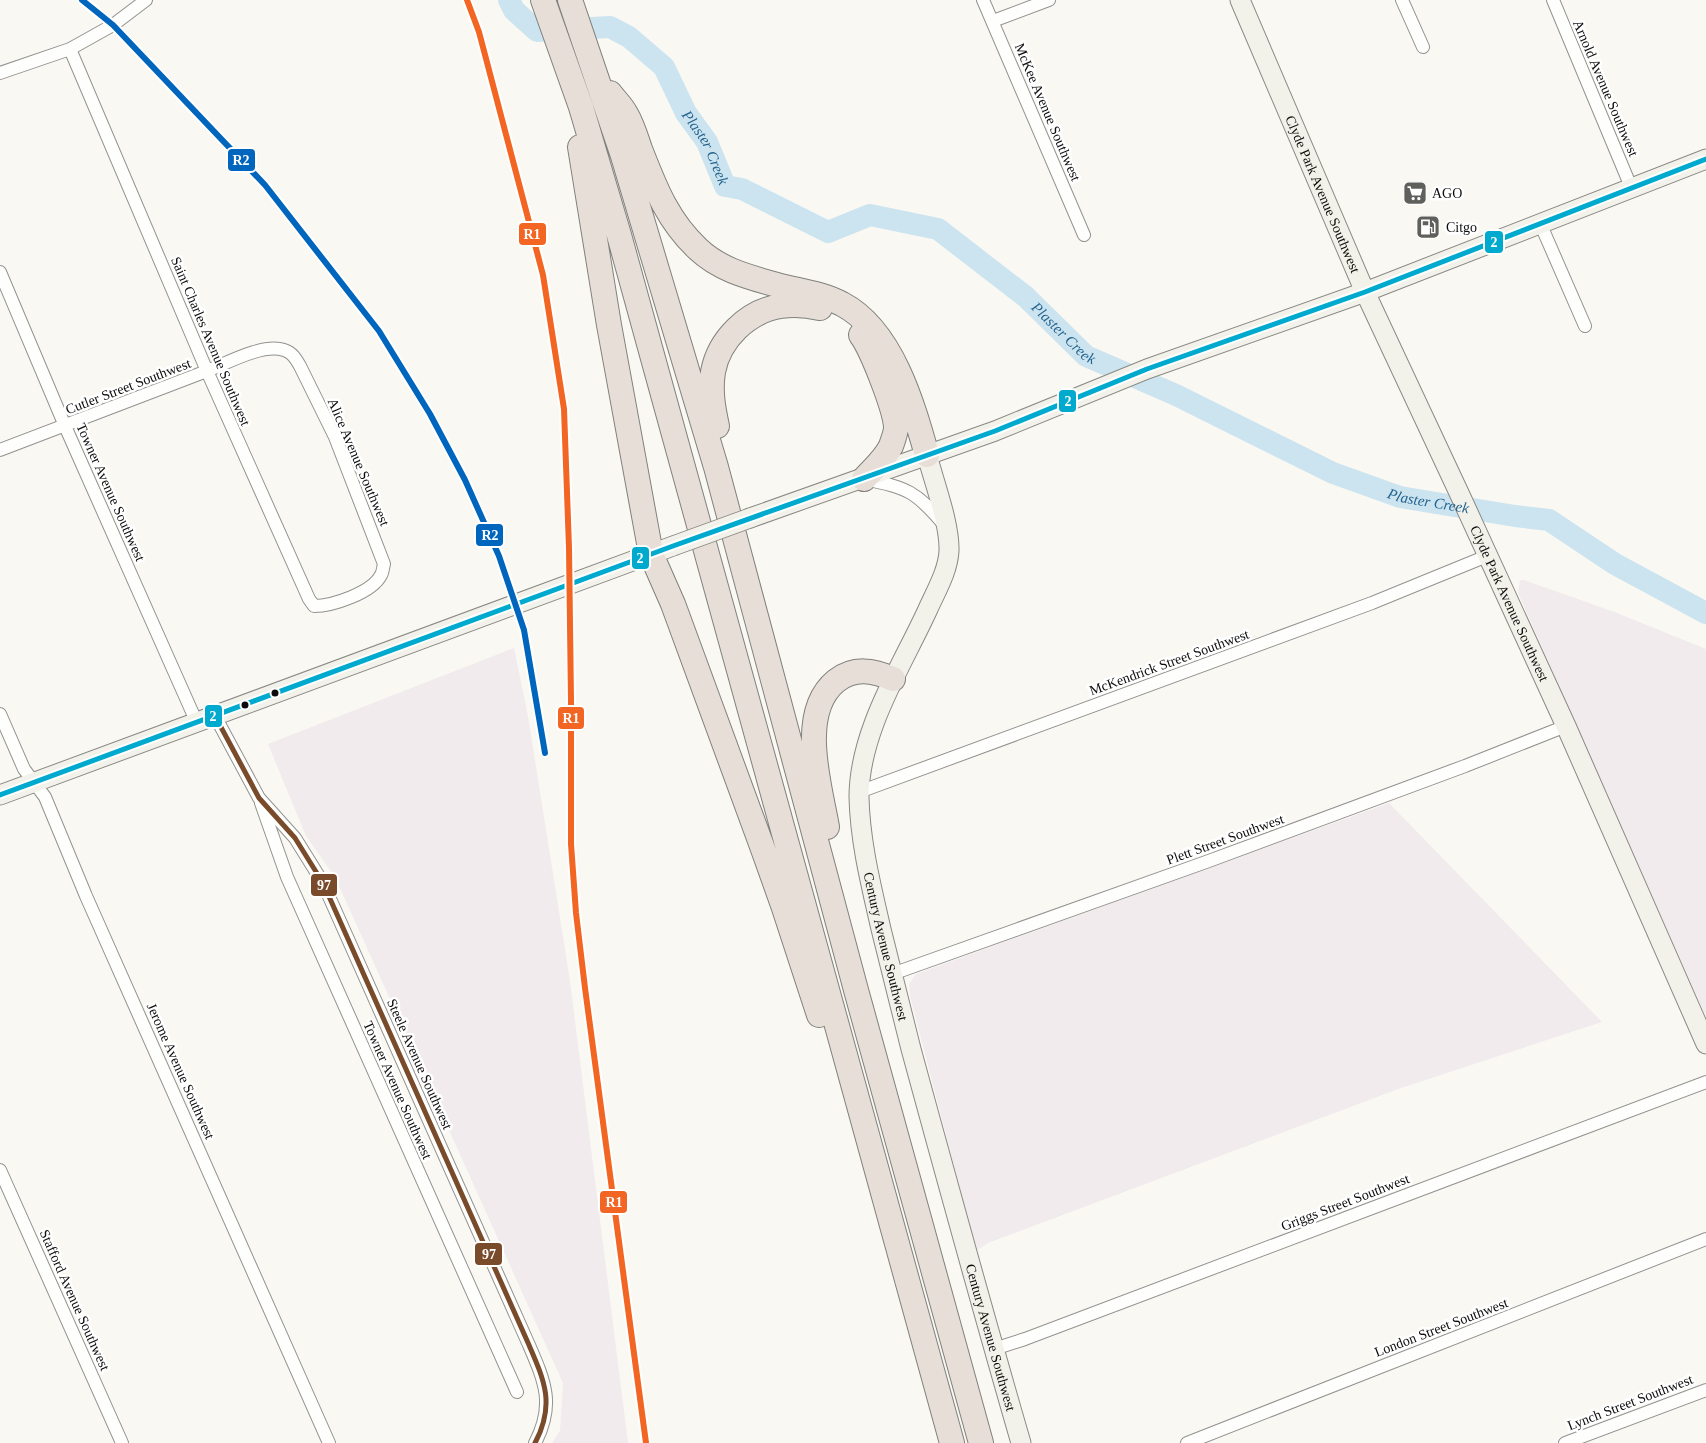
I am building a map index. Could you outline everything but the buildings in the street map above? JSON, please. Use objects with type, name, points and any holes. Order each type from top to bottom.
[{"type":"highway","points":[[543,0],[569,70],[596,153],[952,1443]]},
{"type":"highway","points":[[570,0],[647,234],[716,467],[981,1443]]},
{"type":"highway","points":[[569,70],[609,325],[651,554],[676,613],[784,908],[825,1034],[876,1164]]},
{"type":"highway","points":[[597,78],[626,114],[660,200],[678,226],[700,251],[723,267],[736,273],[784,287],[821,295],[841,303],[857,314],[873,330],[888,352],[900,375],[920,429],[927,455]]},
{"type":"highway","points":[[716,467],[720,438],[713,409],[712,382],[714,366],[720,349],[733,332],[756,315],[779,306],[801,305],[825,309],[853,326],[869,349],[881,379],[894,416],[896,429],[883,459],[864,479]]},
{"type":"highway","points":[[847,955],[817,772],[814,744],[815,723],[827,691],[846,675],[874,671],[893,678]]},
{"type":"main road","name":"Clyde Park Avenue Southwest","points":[[1240,0],[1365,292],[1566,726],[1706,1044]]},
{"type":"main road","points":[[0,795],[651,554],[995,431],[1107,384],[1365,292],[1632,187],[1705,163]]},
{"type":"main road","name":"Century Avenue Southwest","points":[[927,455],[948,530],[949,549],[946,568],[923,621],[893,678],[875,722],[862,770],[860,792],[861,829],[866,862],[892,974],[962,1237],[1021,1443]]},
{"type":"street","points":[[0,74],[70,49],[113,25],[146,0]]},
{"type":"street","name":"McKee Avenue Southwest","points":[[983,0],[1084,235]]},
{"type":"street","points":[[992,20],[1048,0]]},
{"type":"street","points":[[1402,0],[1423,47]]},
{"type":"street","name":"Arnold Avenue Southwest","points":[[1553,0],[1632,187]]},
{"type":"street","name":"Saint Charles Avenue Southwest","points":[[70,49],[208,371],[309,598],[314,606],[327,606],[352,596]]},
{"type":"street","points":[[1540,223],[1585,326]]},
{"type":"street","name":"Towner Avenue Southwest","points":[[0,272],[197,723]]},
{"type":"street","name":"Cutler Street Southwest","points":[[0,450],[267,348]]},
{"type":"street","name":"Alice Avenue Southwest","points":[[267,348],[284,350],[294,356],[300,366],[335,437],[384,564],[381,575],[371,586],[352,596]]},
{"type":"street","points":[[864,479],[894,485],[913,494],[926,503],[948,530]]},
{"type":"street","name":"McKendrick Street Southwest","points":[[860,792],[1363,606],[1484,548]]},
{"type":"street","name":"Jerome Avenue Southwest","points":[[0,714],[24,769],[45,797],[86,896],[329,1443]]},
{"type":"street","name":"Steele Avenue Southwest","points":[[215,716],[259,798],[295,838],[323,883],[544,1379],[547,1408],[542,1428],[535,1443]]},
{"type":"street","name":"Plett Street Southwest","points":[[892,974],[1216,858],[1566,726]]},
{"type":"street","name":"Towner Avenue Southwest","points":[[259,798],[287,877],[516,1392]]},
{"type":"street","name":"Griggs Street Southwest","points":[[994,1349],[1034,1336],[1706,1082]]},
{"type":"street","name":"Stafford Avenue Southwest","points":[[0,1170],[122,1443]]},
{"type":"street","name":"London Street Southwest","points":[[1187,1443],[1706,1239]]},
{"type":"street","name":"Lynch Street Southwest","points":[[1565,1443],[1706,1390]]},
{"type":"shaded area","points":[[1520,580],[1617,613],[1706,649],[1706,1017],[1518,593]]},
{"type":"shaded area","points":[[514,648],[528,716],[570,981],[628,1443],[552,1443],[560,1431],[563,1383],[335,877],[306,836],[268,744]]},
{"type":"shaded area","points":[[1389,803],[1602,1022],[1401,1088],[988,1243],[976,1251],[910,996],[909,984],[916,974]]},
{"type":"waterway","name":"Plaster Creek","points":[[509,0],[514,10],[537,31],[610,27],[629,37],[664,67],[686,113],[707,142],[725,186],[742,189],[828,232],[870,215],[938,229],[1026,297],[1086,356],[1176,395],[1333,473],[1400,497],[1549,520],[1615,564],[1706,613]]},
{"type":"transit line","name":"R2","points":[[82,0],[113,25],[265,185],[379,331],[430,414],[465,480],[499,556],[524,630],[545,753]]},
{"type":"transit line","name":"R1","points":[[467,0],[479,32],[543,275],[564,409],[569,548],[571,844],[576,913],[646,1443]]},
{"type":"transit line","name":"2","points":[[0,795],[673,546],[995,431],[1147,369],[1365,292],[1706,159]]},
{"type":"transit line","name":"97","points":[[215,716],[259,798],[295,838],[323,883],[529,1345],[540,1371],[546,1394],[545,1417],[535,1443]]},
{"type":"place","name":"AGO","points":[[1415,193]]},
{"type":"place","name":"Citgo","points":[[1428,227]]}]
